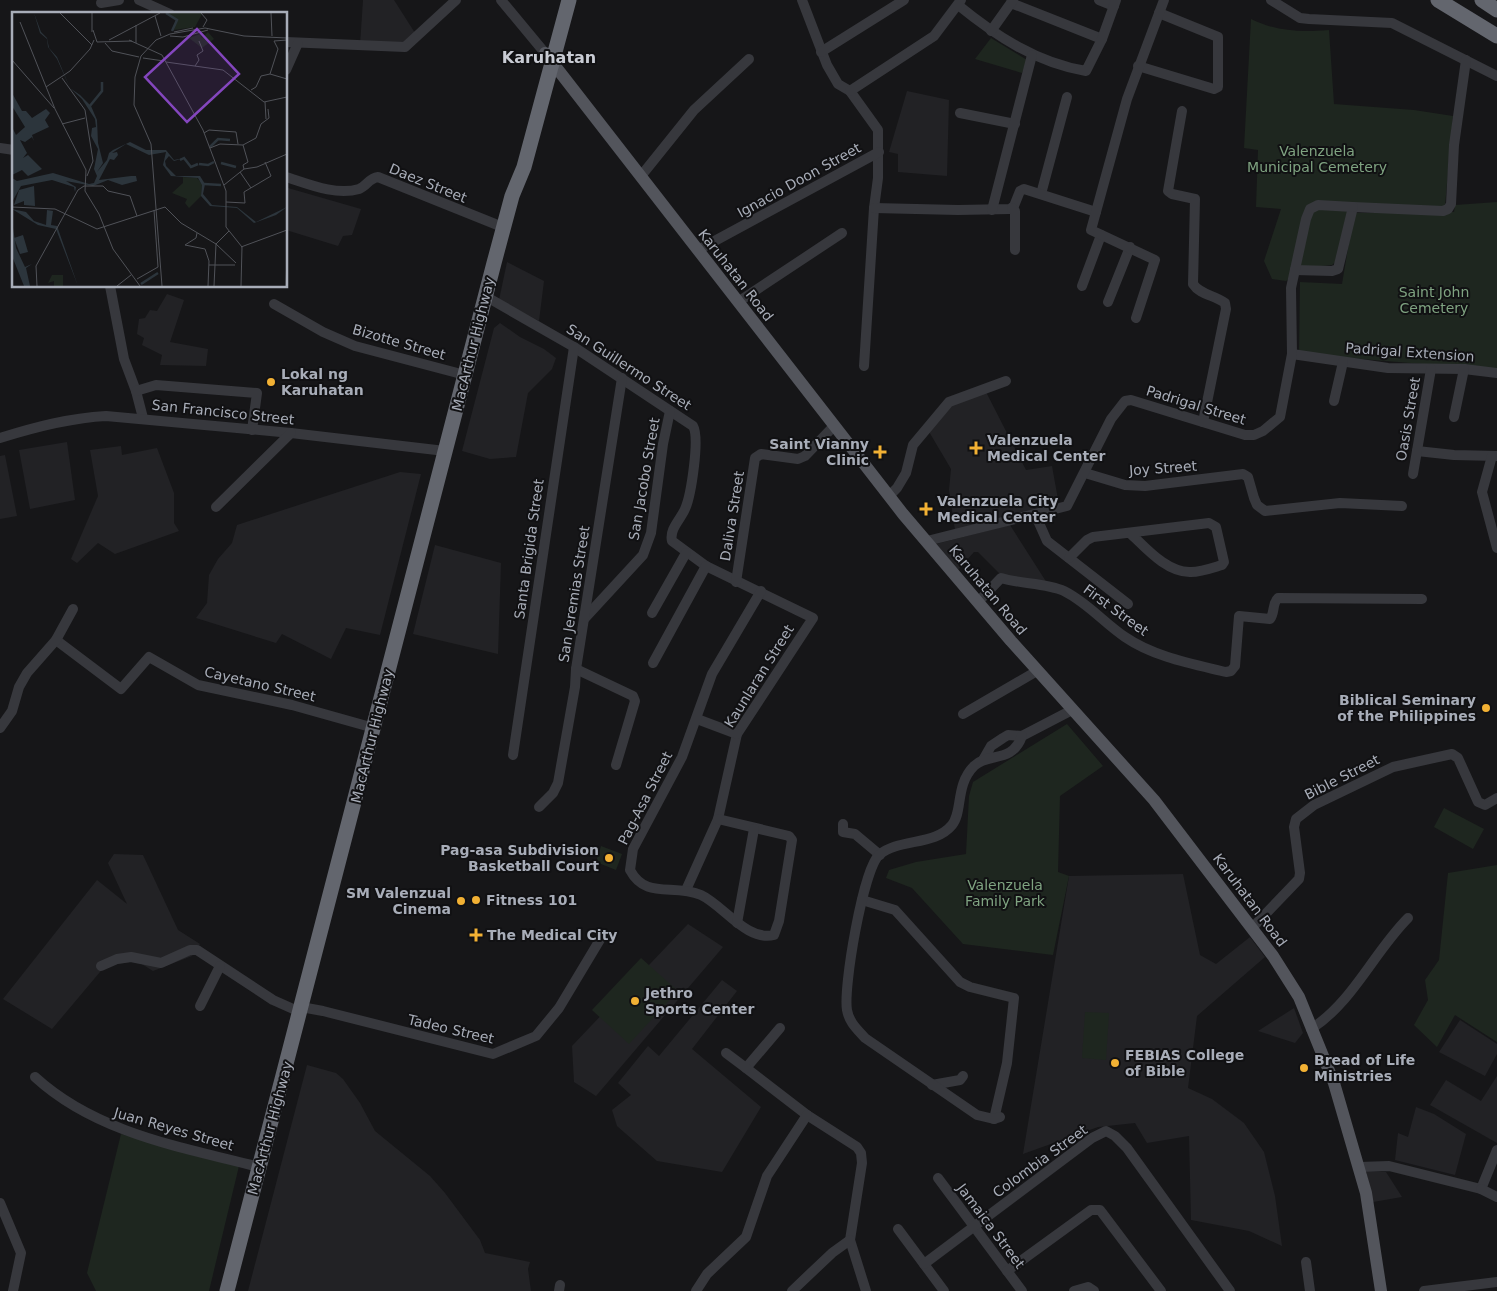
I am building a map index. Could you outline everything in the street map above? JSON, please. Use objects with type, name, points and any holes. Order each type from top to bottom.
[{"type":"highway","name":"MacArthur Highway","points":[[549,58],[559,0]]},
{"type":"highway","name":"MacArthur Highway","points":[[227,1291],[485,296],[517,182],[516,164],[569,0]]},
{"type":"highway","points":[[1438,0],[1497,36]]},
{"type":"highway","points":[[1482,0],[1497,10]]},
{"type":"main road","name":"Karuhatan Road","points":[[549,58],[889,496],[1037,671],[1154,800],[1252,928],[1294,989],[1334,1084],[1360,1167],[1382,1291]]},
{"type":"street","points":[[100,2],[119,0]]},
{"type":"street","points":[[139,0],[166,12]]},
{"type":"street","points":[[288,42],[405,47],[456,0]]},
{"type":"street","points":[[500,0],[549,58]]},
{"type":"street","name":"Ignacio Doon Street","points":[[698,250],[879,152],[878,130],[850,91],[838,84],[821,52],[802,0]]},
{"type":"street","points":[[821,52],[904,0]]},
{"type":"street","points":[[850,91],[934,36],[960,2],[991,31],[1032,55],[1086,71],[1102,39],[1115,3],[1099,0]]},
{"type":"street","points":[[1136,318],[1155,260],[1091,230],[1127,99],[1164,0]]},
{"type":"street","points":[[1271,0],[1300,18],[1392,23],[1497,76]]},
{"type":"street","points":[[991,31],[1012,2],[1102,39]]},
{"type":"street","points":[[1138,66],[1214,89],[1218,87],[1218,37],[1159,13]]},
{"type":"street","points":[[288,66],[298,43]]},
{"type":"street","points":[[992,210],[1032,55]]},
{"type":"street","points":[[641,176],[694,110],[749,59]]},
{"type":"street","name":"Padrigal Street","points":[[927,541],[1067,506],[1086,473],[1111,418],[1125,400],[1131,400],[1245,435],[1264,430],[1280,417],[1292,354],[1291,288],[1296,270],[1298,250],[1310,209],[1318,205],[1443,211],[1448,209],[1451,204],[1461,88],[1466,60]]},
{"type":"street","points":[[1041,194],[1067,97]]},
{"type":"street","points":[[1182,111],[1168,191],[1172,194],[1195,199],[1192,284],[1198,290],[1226,303],[1203,422]]},
{"type":"street","points":[[960,113],[1015,124]]},
{"type":"street","points":[[864,366],[879,152]]},
{"type":"street","name":"Daez Street","points":[[288,177],[341,192],[360,189],[371,179],[378,177],[505,228]]},
{"type":"street","points":[[1012,208],[1022,189],[1096,212]]},
{"type":"street","points":[[1296,270],[1338,269],[1353,207]]},
{"type":"street","points":[[874,208],[992,210],[1012,208]]},
{"type":"street","points":[[1012,208],[1015,212],[1015,250]]},
{"type":"street","points":[[738,302],[842,233]]},
{"type":"street","points":[[1082,286],[1101,235]]},
{"type":"street","points":[[1108,302],[1130,247]]},
{"type":"street","points":[[110,288],[124,359],[136,391],[143,418]]},
{"type":"street","name":"San Guillermo Street","points":[[485,296],[574,347],[688,422],[696,431],[688,502],[671,537],[672,540],[686,553],[706,566],[736,582],[761,592]]},
{"type":"street","name":"Bizotte Street","points":[[274,304],[323,332],[355,346],[465,375]]},
{"type":"street","name":"Santa Brigida Street","points":[[513,755],[574,347]]},
{"type":"street","name":"Padrigal Extension","points":[[1292,354],[1388,368],[1464,369],[1497,373]]},
{"type":"street","points":[[1334,401],[1342,362]]},
{"type":"street","name":"Oasis Street","points":[[1413,474],[1431,369]]},
{"type":"street","points":[[1454,417],[1464,369]]},
{"type":"street","name":"San Jeremias Street","points":[[539,806],[553,793],[558,783],[575,687],[576,669],[622,378]]},
{"type":"street","points":[[889,496],[897,488],[906,473],[913,445],[949,402],[1006,381]]},
{"type":"street","points":[[136,391],[156,385],[257,393],[252,430]]},
{"type":"street","name":"San Jacobo Street","points":[[584,619],[643,555],[651,533],[663,444],[670,411]]},
{"type":"street","name":"San Francisco Street","points":[[0,438],[44,425],[106,416],[291,433],[445,451]]},
{"type":"street","name":"Daliva Street","points":[[736,582],[755,458],[761,454],[793,459],[805,456],[834,426]]},
{"type":"street","points":[[216,507],[291,433]]},
{"type":"street","points":[[1417,451],[1454,455],[1494,456],[1482,492],[1497,548]]},
{"type":"street","name":"Joy Street","points":[[1086,473],[1126,485],[1145,486],[1243,474],[1248,477],[1257,506],[1265,511],[1340,503],[1402,506]]},
{"type":"street","points":[[1035,514],[1048,541],[1128,604]]},
{"type":"street","points":[[1069,558],[1093,537],[1209,523],[1214,524],[1219,533],[1225,559],[1222,565],[1185,572],[1170,566],[1149,552],[1130,533]]},
{"type":"street","points":[[652,613],[686,553]]},
{"type":"street","points":[[653,664],[706,566]]},
{"type":"street","name":"First Street","points":[[978,602],[1001,578],[1062,590],[1084,602],[1124,637],[1138,645],[1174,658],[1226,672],[1232,671],[1235,666],[1239,616],[1270,619],[1273,614],[1274,602],[1278,598],[1422,599]]},
{"type":"street","name":"Kaunlaran Street","points":[[686,890],[718,819],[737,734],[813,618],[761,592]]},
{"type":"street","name":"Pag-Asa Street","points":[[754,829],[789,836],[792,840],[779,921],[774,935],[768,936],[737,923],[715,903],[686,890],[645,887],[639,884],[630,870],[633,849],[682,757],[712,674],[761,592]]},
{"type":"street","points":[[0,728],[12,711],[19,687],[27,673],[56,640],[73,609]]},
{"type":"street","name":"Cayetano Street","points":[[56,640],[121,689],[149,657],[198,685],[292,705],[374,728]]},
{"type":"street","points":[[576,669],[633,696],[635,702],[616,765]]},
{"type":"street","points":[[962,714],[1037,671]]},
{"type":"street","points":[[983,760],[991,746],[1008,735],[1022,736],[1072,710]]},
{"type":"street","points":[[697,719],[737,734]]},
{"type":"street","points":[[862,900],[896,910],[960,982],[970,987],[1014,998],[1007,1063],[997,1118],[977,1115],[865,1038],[851,1024],[847,1010],[846,991],[862,900],[870,868],[880,855],[897,846],[944,833],[953,824],[962,783],[975,764],[983,760],[1000,758],[1019,745],[1022,736]]},
{"type":"street","name":"Bible Street","points":[[1252,928],[1299,879],[1300,873],[1294,827],[1296,819],[1314,806],[1393,767],[1452,754],[1458,758],[1478,802],[1485,805],[1497,798]]},
{"type":"street","points":[[718,819],[754,829],[737,923]]},
{"type":"street","points":[[843,824],[843,832],[856,834],[880,855]]},
{"type":"street","points":[[1311,1029],[1319,1024],[1351,991],[1408,918]]},
{"type":"street","name":"Tadeo Street","points":[[101,966],[117,959],[131,957],[161,963],[193,949],[273,1000],[301,1009],[323,1010],[493,1054],[536,1036],[558,1008],[601,938]]},
{"type":"street","points":[[200,1006],[220,966]]},
{"type":"street","points":[[746,1068],[780,1028]]},
{"type":"street","points":[[726,1052],[807,1116],[852,1143],[861,1153],[862,1163],[850,1240],[866,1291]]},
{"type":"street","points":[[932,1084],[960,1080],[963,1076]]},
{"type":"street","name":"Juan Reyes Street","points":[[35,1077],[68,1102],[103,1122],[165,1142],[259,1167]]},
{"type":"street","points":[[696,1291],[707,1274],[746,1237],[767,1176],[807,1116]]},
{"type":"street","name":"Colombia Street","points":[[924,1264],[1092,1138],[1106,1131],[1115,1136],[1126,1148],[1230,1291]]},
{"type":"street","points":[[1482,1189],[1497,1150]]},
{"type":"street","points":[[1360,1167],[1389,1166],[1482,1189],[1497,1197]]},
{"type":"street","name":"Jamaica Street","points":[[938,1178],[1022,1291]]},
{"type":"street","points":[[0,1202],[21,1253],[12,1291]]},
{"type":"street","points":[[1007,1271],[1091,1210],[1100,1210],[1161,1291]]},
{"type":"street","points":[[898,1229],[944,1291]]},
{"type":"street","points":[[792,1291],[813,1270],[850,1240]]},
{"type":"street","points":[[1306,1262],[1310,1291]]},
{"type":"street","points":[[1424,1291],[1472,1288],[1497,1282]]},
{"type":"street","points":[[1074,1291],[1088,1287],[1094,1291]]},
{"type":"shaded area","points":[[363,0],[394,0],[415,33],[403,46],[360,45]]},
{"type":"shaded area","points":[[907,91],[949,100],[947,176],[898,172],[898,154],[889,152]]},
{"type":"shaded area","points":[[288,188],[361,209],[352,235],[343,236],[338,246],[288,231]]},
{"type":"shaded area","points":[[507,262],[544,281],[539,321],[499,300]]},
{"type":"shaded area","points":[[167,294],[184,300],[170,342],[208,349],[206,366],[160,365],[162,355],[142,345],[144,338],[137,334],[139,319],[145,318],[150,310],[157,311]]},
{"type":"shaded area","points":[[500,323],[556,358],[552,369],[528,393],[516,457],[490,459],[462,451],[494,328]]},
{"type":"shaded area","name":"Valenzuela Medical Center","points":[[986,392],[1026,470],[1052,466],[1059,505],[955,530],[949,490],[951,469],[928,430],[950,403]]},
{"type":"shaded area","points":[[67,442],[75,500],[30,509],[19,450]]},
{"type":"shaded area","points":[[121,446],[122,455],[157,448],[174,493],[174,523],[179,531],[115,554],[98,543],[77,563],[71,559],[98,496],[90,450]]},
{"type":"shaded area","points":[[5,455],[17,516],[0,519],[0,456]]},
{"type":"shaded area","points":[[400,472],[421,474],[380,635],[346,628],[331,659],[282,634],[276,643],[196,618],[207,603],[209,575],[218,559],[232,543],[237,525]]},
{"type":"shaded area","points":[[1010,525],[1047,583],[1003,577],[978,552],[974,552],[958,570],[936,544]]},
{"type":"shaded area","points":[[435,545],[501,563],[498,654],[413,634]]},
{"type":"shaded area","points":[[114,854],[143,855],[178,930],[200,944],[192,956],[153,971],[137,961],[105,966],[52,1029],[3,999],[97,880],[127,904],[108,863]]},
{"type":"shaded area","name":"FEBIAS College of Bible","points":[[1183,874],[1200,955],[1216,964],[1250,937],[1265,957],[1197,1016],[1188,1088],[1212,1099],[1244,1123],[1264,1152],[1275,1196],[1282,1246],[1249,1231],[1191,1220],[1189,1136],[1147,1143],[1135,1123],[1098,1127],[1023,1154],[1069,876]]},
{"type":"shaded area","points":[[688,924],[723,947],[596,1096],[574,1082],[572,1046]]},
{"type":"shaded area","points":[[722,980],[737,991],[692,1049],[761,1107],[722,1172],[657,1161],[617,1126],[612,1110],[631,1095],[618,1083],[648,1046],[659,1056]]},
{"type":"shaded area","points":[[1294,1008],[1303,1033],[1295,1043],[1258,1031]]},
{"type":"shaded area","points":[[1460,1020],[1497,1044],[1497,1054],[1485,1076],[1439,1052]]},
{"type":"shaded area","points":[[307,1065],[336,1073],[343,1079],[360,1103],[375,1131],[430,1176],[480,1240],[485,1253],[530,1262],[528,1269],[531,1291],[248,1291]]},
{"type":"shaded area","points":[[1497,1076],[1497,1143],[1430,1105],[1446,1080],[1481,1101]]},
{"type":"shaded area","points":[[1416,1107],[1434,1114],[1466,1134],[1455,1175],[1395,1160],[1398,1133],[1408,1137]]},
{"type":"shaded area","points":[[1366,1171],[1386,1172],[1402,1197],[1373,1202]]},
{"type":"green space","name":"Valenzuela Municipal Cemetery","points":[[1251,19],[1280,29],[1329,30],[1334,104],[1414,110],[1453,116],[1445,206],[1350,206],[1340,258],[1332,265],[1301,268],[1286,281],[1272,279],[1264,261],[1281,209],[1256,207],[1258,150],[1244,148]]},
{"type":"green space","points":[[991,38],[1027,60],[1022,73],[975,59]]},
{"type":"green space","name":"Saint John Cemetery","points":[[1497,202],[1497,370],[1299,354],[1300,282],[1342,284],[1354,213],[1454,212],[1455,205]]},
{"type":"green space","name":"Valenzuela Family Park","points":[[1067,724],[1103,766],[1060,796],[1058,872],[1069,876],[1053,955],[963,944],[912,888],[886,878],[889,870],[916,862],[966,854],[969,796],[973,782]]},
{"type":"green space","points":[[1444,808],[1484,829],[1473,849],[1434,827]]},
{"type":"green space","name":"Pag-asa Subdivision Basketball Court","points":[[601,846],[622,854],[616,870],[596,862]]},
{"type":"green space","points":[[1497,865],[1497,1042],[1455,1015],[1437,1047],[1414,1025],[1428,1000],[1425,980],[1439,960],[1448,873]]},
{"type":"green space","name":"Jethro Sports Center","points":[[641,958],[678,991],[629,1044],[592,1010]]},
{"type":"green space","points":[[1085,1012],[1109,1013],[1106,1060],[1082,1058]]},
{"type":"green space","points":[[121,1134],[239,1166],[209,1291],[96,1291],[87,1273]]},
{"type":"place","name":"Lokal ng Karuhatan","points":[[271,382]]},
{"type":"place","name":"Valenzuela Medical Center","points":[[976,448]]},
{"type":"place","name":"Saint Vianny Clinic","points":[[880,452]]},
{"type":"place","name":"Valenzuela City Medical Center","points":[[926,509]]},
{"type":"place","name":"Biblical Seminary of the Philippines","points":[[1486,708]]},
{"type":"place","name":"Pag-asa Subdivision Basketball Court","points":[[609,858]]},
{"type":"place","name":"Fitness 101","points":[[476,900]]},
{"type":"place","name":"SM Valenzual Cinema","points":[[461,901]]},
{"type":"place","name":"The Medical City","points":[[476,935]]},
{"type":"place","name":"Jethro Sports Center","points":[[635,1001]]},
{"type":"place","name":"FEBIAS College of Bible","points":[[1115,1063]]},
{"type":"place","name":"Bread of Life Ministries","points":[[1304,1068]]},
{"type":"district","name":"Karuhatan","points":[[549,57]]}]
